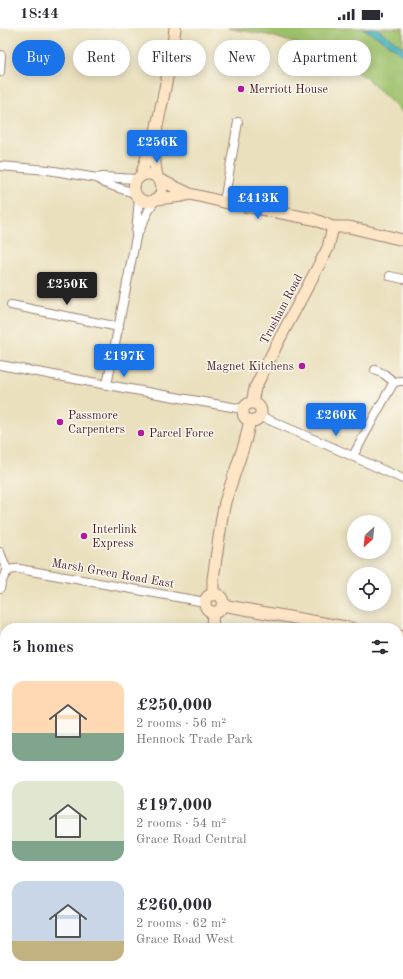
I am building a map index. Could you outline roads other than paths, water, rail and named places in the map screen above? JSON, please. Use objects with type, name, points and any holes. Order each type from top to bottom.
[{"type":"street","points":[[107,385],[136,238],[136,196],[134,186],[154,142],[173,50],[175,28]]},
{"type":"street","points":[[0,72],[1,55]]},
{"type":"street","points":[[224,202],[238,122]]},
{"type":"street","points":[[136,238],[149,210],[162,188],[158,179],[155,164],[154,142]]},
{"type":"street","points":[[0,166],[48,170],[97,178],[138,178],[144,174],[151,174],[158,179],[190,194],[313,219],[333,227],[349,227],[403,240]]},
{"type":"street","points":[[97,178],[104,183],[136,196],[144,202],[190,194]]},
{"type":"street","name":"Trusham Road","points":[[248,406],[255,388],[278,342],[328,248],[333,227]]},
{"type":"street","points":[[390,276],[403,279]]},
{"type":"street","points":[[11,305],[118,327]]},
{"type":"street","points":[[0,365],[107,385],[248,406],[257,404],[261,412],[255,418],[245,442],[225,502],[213,579],[206,606],[210,611],[218,608],[318,623]]},
{"type":"street","points":[[375,370],[384,374],[394,382],[403,381]]},
{"type":"street","points":[[353,456],[394,382]]},
{"type":"street","points":[[248,406],[244,414],[245,417],[255,418],[294,430],[403,479]]},
{"type":"street","points":[[0,552],[8,571],[3,578],[0,588]]},
{"type":"street","name":"Marsh Green Road East","points":[[8,571],[17,568],[209,598]]},
{"type":"street","points":[[209,598],[218,596],[222,600],[214,623]]},
{"type":"water","points":[[363,28],[376,28],[403,47],[403,56],[393,47]]},
{"type":"place","name":"Merriott House","points":[[241,89]]},
{"type":"place","name":"Magnet Kitchens","points":[[302,366]]},
{"type":"place","name":"Passmore Carpenters","points":[[60,422]]},
{"type":"place","name":"Parcel Force","points":[[141,433]]},
{"type":"place","name":"Interlink Express","points":[[84,536]]}]
